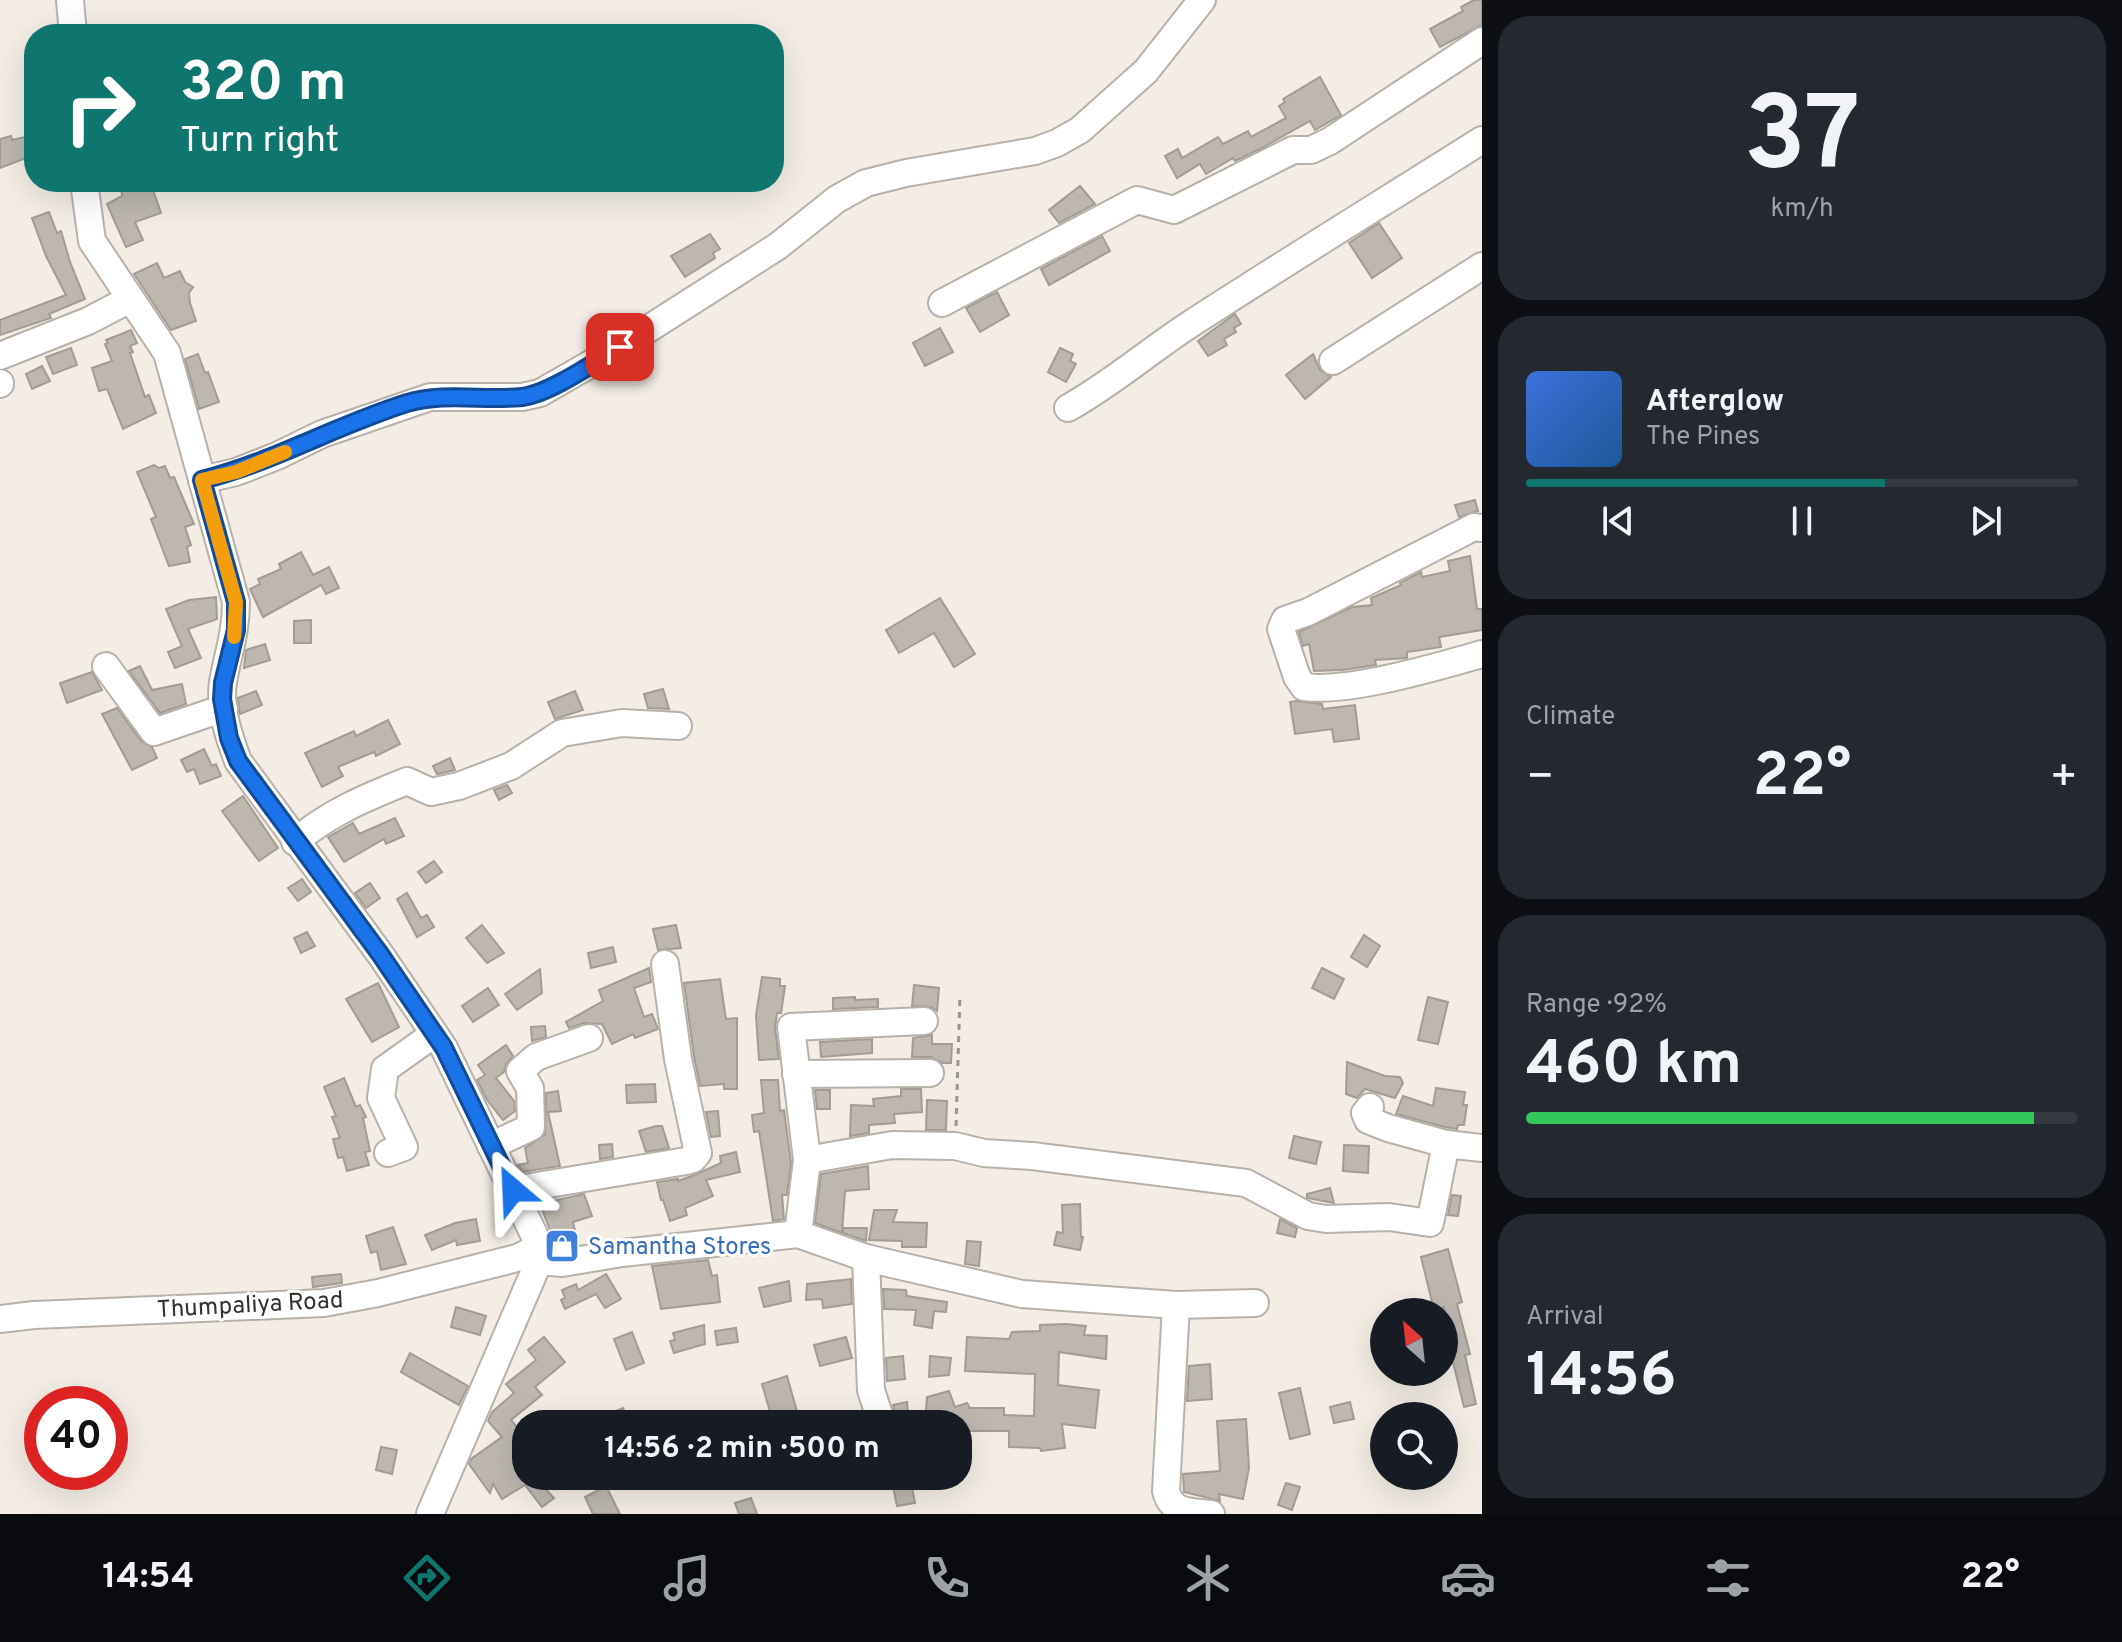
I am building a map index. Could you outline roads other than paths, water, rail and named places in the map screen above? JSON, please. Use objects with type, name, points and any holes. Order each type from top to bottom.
[{"type":"street","points":[[70,0],[72,24]]},
{"type":"street","points":[[202,480],[236,472],[322,434],[430,397],[522,397],[540,393],[620,347],[778,246],[837,199],[866,183],[1035,151],[1080,130],[1146,71],[1202,0]]},
{"type":"street","points":[[942,303],[1137,200],[1174,210],[1293,150],[1311,150],[1330,141],[1482,41]]},
{"type":"street","points":[[1068,408],[1096,393],[1170,337],[1266,274],[1482,140]]},
{"type":"street","points":[[85,192],[92,241],[167,353],[236,602],[236,630],[223,683],[229,738],[238,761],[380,954],[444,1048],[513,1190],[540,1254],[430,1514]]},
{"type":"street","points":[[1333,361],[1482,266]]},
{"type":"street","points":[[0,356],[88,321],[130,299]]},
{"type":"street","points":[[1482,528],[1474,527],[1308,612],[1285,620],[1281,629],[1297,677],[1304,687],[1317,689],[1382,679],[1482,654]]},
{"type":"street","points":[[106,666],[154,732],[224,708]]},
{"type":"street","points":[[295,842],[317,823],[407,781],[431,792],[459,786],[511,766],[562,733],[622,723],[678,726]]},
{"type":"street","points":[[513,1190],[686,1161],[698,1153],[678,1059],[665,964]]},
{"type":"street","points":[[924,1021],[791,1027],[807,1160],[798,1234],[866,1258],[1022,1294],[1176,1305],[1255,1303]]},
{"type":"street","points":[[388,1153],[404,1147],[381,1098],[385,1069],[434,1034]]},
{"type":"street","points":[[491,1146],[531,1127],[530,1088],[520,1071],[536,1057],[589,1038]]},
{"type":"street","points":[[796,1074],[930,1073]]},
{"type":"street","points":[[1370,1107],[1365,1113],[1368,1120],[1388,1128],[1446,1144],[1482,1148]]},
{"type":"street","points":[[807,1160],[892,1145],[955,1146],[984,1153],[1048,1157],[1246,1183],[1308,1216],[1326,1219],[1389,1217],[1430,1223],[1446,1144]]},
{"type":"street","name":"Thumpaliya Road","points":[[0,1319],[324,1303],[540,1254],[562,1263],[622,1253],[798,1234]]},
{"type":"street","points":[[866,1258],[871,1390],[877,1410]]},
{"type":"street","points":[[1176,1305],[1166,1491],[1171,1504],[1180,1510],[1211,1514]]},
{"type":"place","name":"Samantha Stores","points":[[562,1246]]}]
